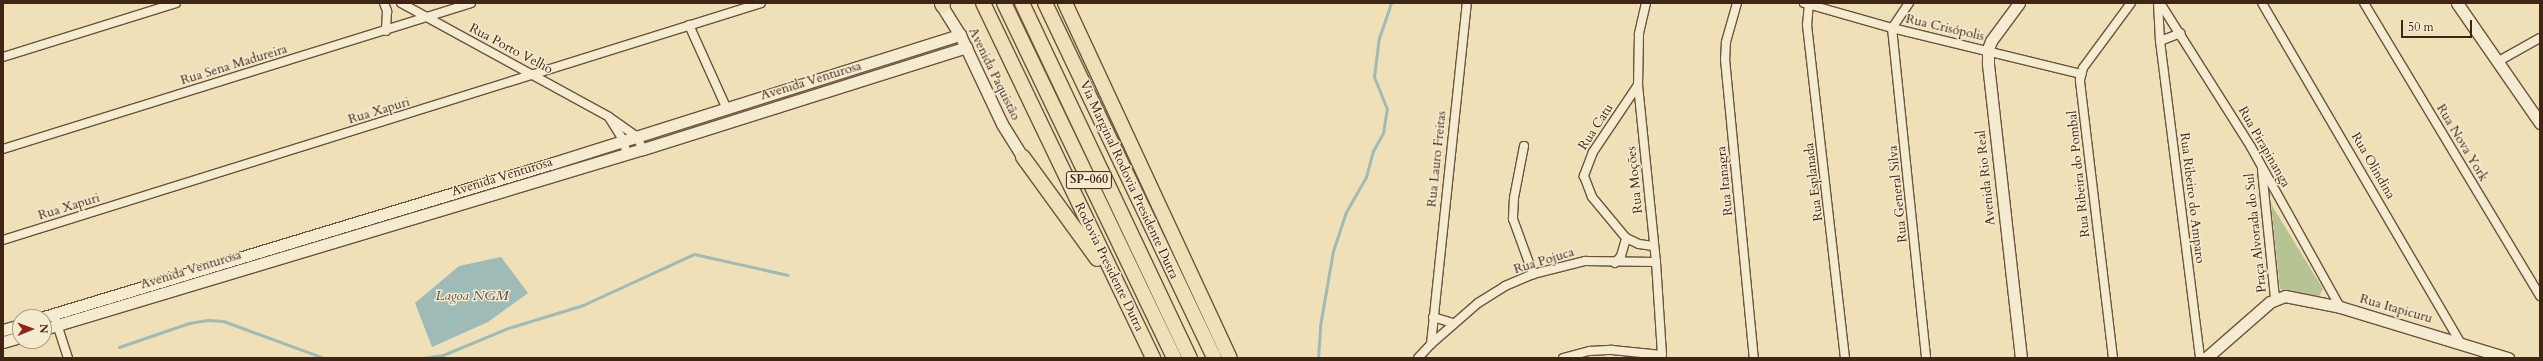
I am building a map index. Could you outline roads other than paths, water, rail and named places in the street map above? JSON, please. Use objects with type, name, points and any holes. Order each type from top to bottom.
[{"type":"highway","name":"Rodovia Presidente Dutra","points":[[982,3],[1153,358]]},
{"type":"highway","name":"Rodovia Presidente Dutra","points":[[1004,3],[1174,358]]},
{"type":"highway","name":"SP-060","points":[[1022,3],[1190,358]]},
{"type":"highway","name":"Via Marginal Rodovia Presidente Dutra","points":[[1045,3],[1214,358]]},
{"type":"highway","points":[[1065,3],[1230,358]]},
{"type":"highway","points":[[1023,157],[1117,286]]},
{"type":"street","points":[[3,57],[176,3]]},
{"type":"street","points":[[384,3],[387,11],[386,31]]},
{"type":"street","name":"Rua Porto Velho","points":[[401,3],[609,116],[636,136],[643,149]]},
{"type":"street","name":"Rua Sena Madureira","points":[[3,149],[428,18],[471,3]]},
{"type":"street","name":"Rua Xapuri","points":[[3,240],[534,76],[761,3]]},
{"type":"street","name":"Rua Lauro Freitas","points":[[1430,344],[1467,3]]},
{"type":"street","name":"Rua Moções","points":[[1646,3],[1639,34],[1638,85],[1653,246],[1656,262],[1663,356]]},
{"type":"street","name":"Rua Itanagra","points":[[1737,3],[1726,42],[1725,59],[1754,358]]},
{"type":"street","name":"Rua Crisópolis","points":[[1807,3],[1892,28],[1988,50],[2081,74]]},
{"type":"street","name":"Rua Esplanada","points":[[1807,3],[1807,25],[1846,358]]},
{"type":"street","points":[[1892,28],[1909,3]]},
{"type":"street","points":[[1988,50],[2018,3]]},
{"type":"street","points":[[2081,74],[2131,3]]},
{"type":"street","name":"Rua Pirapinanga","points":[[2159,3],[2181,33],[2261,166],[2340,307]]},
{"type":"street","name":"Rua Ribeiro do Amparo","points":[[2159,3],[2160,40],[2200,358]]},
{"type":"street","name":"Rua Olindina","points":[[2262,3],[2461,342]]},
{"type":"street","name":"Rua Nova York","points":[[2364,3],[2540,296]]},
{"type":"street","points":[[2457,3],[2540,123]]},
{"type":"street","name":"Avenida Paquistão","points":[[942,4],[960,35],[1002,124],[1023,157]]},
{"type":"street","points":[[689,25],[726,107]]},
{"type":"street","name":"Rua General Silva","points":[[1892,28],[1926,358]]},
{"type":"street","points":[[2160,40],[2181,33]]},
{"type":"street","name":"Avenida Venturosa","points":[[52,319],[960,35]]},
{"type":"street","points":[[2497,62],[2540,38]]},
{"type":"street","name":"Avenida Venturosa","points":[[52,319],[627,154],[966,47]]},
{"type":"street","name":"Avenida Rio Real","points":[[1988,50],[2021,358]]},
{"type":"street","name":"Rua Ribeira do Pombal","points":[[2081,74],[2113,358]]},
{"type":"street","name":"Rua Catu","points":[[1626,238],[1592,197],[1584,176],[1593,152],[1638,85]]},
{"type":"street","points":[[609,116],[623,140],[627,154]]},
{"type":"street","points":[[1524,146],[1514,198],[1513,219],[1533,274]]},
{"type":"street","name":"Praça Alvorada do Sul","points":[[2261,166],[2275,298]]},
{"type":"street","points":[[1615,263],[1621,256],[1626,238],[1639,244],[1653,246]]},
{"type":"street","name":"Rua Pojuca","points":[[1418,358],[1430,344],[1453,323],[1505,286],[1533,274],[1585,261],[1615,263],[1656,262]]},
{"type":"street","name":"Rua Itapicuru","points":[[2275,298],[2295,296],[2340,307],[2461,342],[2508,358]]},
{"type":"street","points":[[2206,358],[2275,298]]},
{"type":"street","points":[[1433,317],[1453,323]]},
{"type":"street","points":[[52,319],[68,358]]},
{"type":"street","points":[[1563,358],[1590,351],[1612,350],[1663,356]]},
{"type":"water","name":"Lagoa NGM","points":[[501,257],[528,293],[488,322],[432,347],[415,303],[459,266]]},
{"type":"waterway","points":[[1318,358],[1320,326],[1333,251],[1346,212],[1366,177],[1373,151],[1383,133],[1387,109],[1374,77],[1379,38],[1391,3]]},
{"type":"waterway","points":[[423,358],[443,355],[508,328],[583,305],[694,254],[788,275]]},
{"type":"waterway","points":[[119,347],[189,323],[208,320],[223,321],[324,358]]}]
